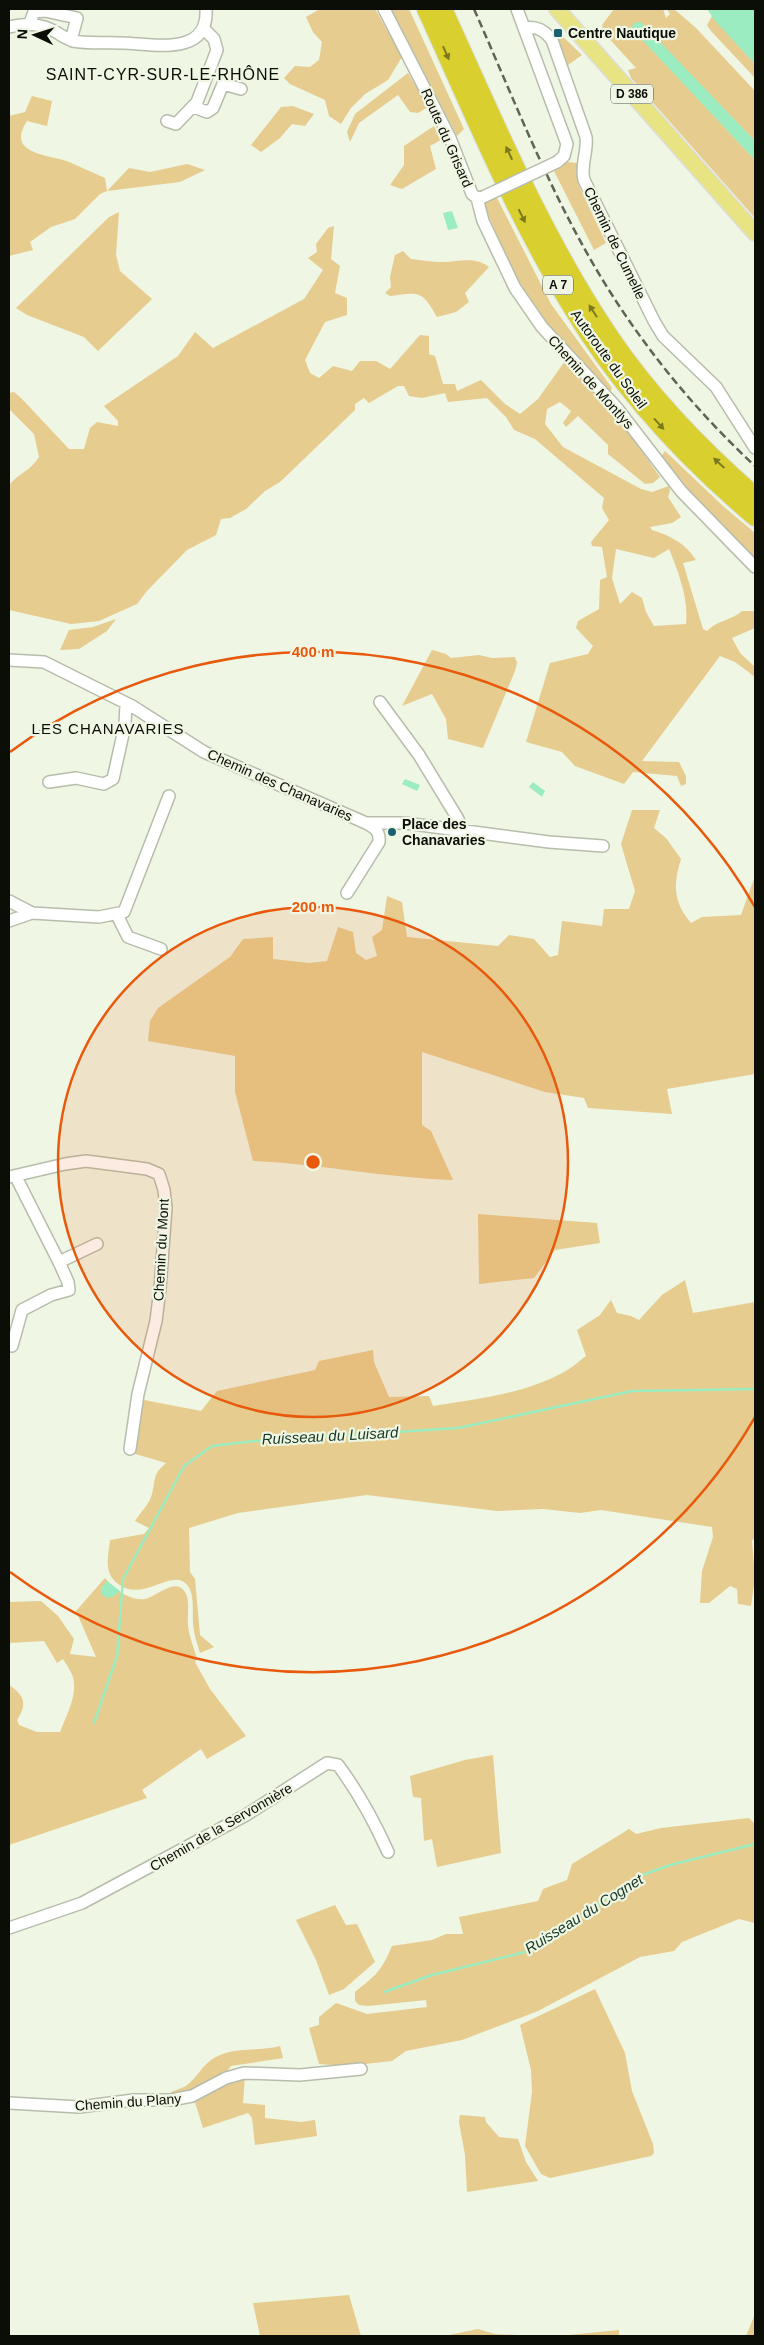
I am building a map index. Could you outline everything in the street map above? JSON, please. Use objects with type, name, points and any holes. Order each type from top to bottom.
[{"type":"highway","name":"Autoroute du Soleil","points":[[426,9],[530,232],[576,313],[620,377],[649,413],[702,469],[755,517]]},
{"type":"highway","name":"Autoroute du Soleil","points":[[443,9],[545,227],[584,298],[610,337],[661,403],[689,434],[755,496]]},
{"type":"main road","name":"D 386","points":[[557,9],[755,233]]},
{"type":"street","points":[[9,27],[30,23],[44,26],[71,40],[82,42],[172,45],[192,40],[204,29],[206,9]]},
{"type":"street","name":"Route du Grisard","points":[[384,9],[450,138],[472,194],[480,198],[557,162],[564,156],[567,144],[517,9]]},
{"type":"street","points":[[30,23],[34,12],[45,12],[76,18],[71,40]]},
{"type":"street","name":"Chemin de Cumelle","points":[[524,28],[536,27],[545,32],[552,40],[586,137],[587,145],[582,174],[584,180],[654,321],[663,336],[716,387],[755,448]]},
{"type":"street","points":[[167,121],[176,124],[194,107],[216,50],[214,39],[204,29]]},
{"type":"street","points":[[194,107],[207,112],[213,108],[222,84],[241,89]]},
{"type":"street","name":"Chemin de Montlys","points":[[480,198],[483,221],[515,288],[542,327],[617,408],[681,491],[755,567]]},
{"type":"street","name":"Chemin des Chanavaries","points":[[9,660],[44,662],[126,704],[204,752],[366,823],[406,823],[549,842],[603,846]]},
{"type":"street","points":[[380,702],[419,755],[458,819],[462,831]]},
{"type":"street","points":[[49,782],[73,778],[102,784],[111,781],[124,733],[126,704]]},
{"type":"street","points":[[9,921],[32,913],[99,917],[117,915],[126,910],[168,796]]},
{"type":"street","points":[[347,893],[379,842],[380,835],[377,830],[366,823]]},
{"type":"street","points":[[9,901],[32,913]]},
{"type":"street","points":[[117,915],[128,937],[161,949]]},
{"type":"street","name":"Chemin du Mont","points":[[12,1177],[46,1168],[86,1161],[147,1169],[159,1174],[164,1190],[166,1208],[160,1289],[155,1328],[138,1394],[130,1449]]},
{"type":"street","points":[[12,1177],[59,1262],[68,1282],[69,1290],[51,1295],[22,1310],[12,1346]]},
{"type":"street","points":[[59,1262],[97,1244]]},
{"type":"street","name":"Chemin de la Servonnière","points":[[9,1928],[82,1903],[246,1815],[328,1763],[338,1766],[361,1797],[388,1852]]},
{"type":"street","name":"Chemin du Plany","points":[[9,2102],[79,2107],[134,2100],[171,2100],[192,2096],[226,2078],[244,2073],[300,2075],[361,2069]]},
{"type":"shaded area","points":[[320,9],[375,9],[402,57],[388,80],[365,94],[351,108],[341,124],[329,116],[325,100],[290,84],[284,78],[295,66],[310,67],[319,60],[322,42],[313,32],[306,17]]},
{"type":"shaded area","points":[[391,9],[409,9],[464,129],[457,136]]},
{"type":"shaded area","points":[[614,9],[663,9],[666,18],[670,14],[667,9],[674,9],[696,28],[755,91],[755,141],[641,23],[631,27],[755,160],[755,218],[631,78],[628,70],[636,68],[604,33],[602,25]]},
{"type":"shaded area","points":[[707,9],[755,9],[755,64],[715,21]]},
{"type":"shaded area","points":[[712,16],[755,64],[755,78],[711,31],[707,25]]},
{"type":"shaded area","points":[[641,22],[755,141],[755,160],[631,28],[634,23]]},
{"type":"shaded area","points":[[561,35],[582,55],[568,65],[557,39]]},
{"type":"shaded area","points":[[408,73],[428,107],[418,113],[410,112],[398,95],[359,123],[350,142],[347,132],[355,114]]},
{"type":"shaded area","points":[[32,96],[52,101],[47,126],[27,121],[22,132],[21,141],[25,147],[32,151],[69,162],[105,178],[107,191],[100,194],[75,219],[51,227],[30,242],[33,250],[9,256],[9,116],[25,112]]},
{"type":"shaded area","points":[[293,106],[314,114],[305,126],[292,124],[280,138],[261,152],[251,145],[281,107]]},
{"type":"shaded area","points":[[434,126],[441,140],[430,146],[436,169],[402,189],[390,185],[404,165],[404,146]]},
{"type":"shaded area","points":[[567,162],[578,163],[578,184],[606,243],[594,250],[554,171]]},
{"type":"shaded area","points":[[187,164],[205,170],[180,182],[107,191],[129,168],[150,172]]},
{"type":"shaded area","points":[[496,196],[551,304],[612,388],[610,392],[547,323],[515,277],[485,207],[485,201]]},
{"type":"shaded area","points":[[452,211],[458,228],[448,230],[443,213]]},
{"type":"shaded area","points":[[119,212],[116,255],[120,271],[152,299],[98,351],[84,337],[27,315],[16,308],[109,217]]},
{"type":"shaded area","points":[[334,226],[331,259],[340,266],[335,293],[347,298],[347,315],[325,322],[305,360],[310,373],[319,378],[333,366],[352,371],[360,361],[376,361],[390,369],[420,335],[429,336],[429,354],[435,356],[443,384],[455,384],[457,391],[481,380],[505,404],[520,414],[538,399],[565,361],[614,412],[660,477],[653,483],[645,484],[608,454],[608,445],[578,416],[566,427],[563,423],[571,411],[560,402],[547,409],[545,424],[563,447],[641,489],[652,492],[669,486],[668,497],[681,517],[672,523],[650,527],[652,530],[682,545],[696,560],[683,563],[703,629],[707,631],[742,611],[755,611],[755,628],[732,638],[740,653],[755,667],[755,677],[735,662],[720,656],[642,761],[679,762],[686,776],[686,784],[681,786],[677,776],[633,772],[624,784],[575,766],[562,752],[526,742],[550,663],[588,654],[593,646],[576,628],[578,621],[599,609],[600,580],[607,577],[602,547],[592,546],[591,542],[609,520],[602,508],[604,498],[535,439],[514,430],[506,417],[487,398],[448,402],[445,393],[422,398],[409,396],[404,386],[398,386],[369,403],[364,398],[355,404],[355,410],[280,482],[265,491],[246,509],[230,518],[221,519],[216,535],[187,550],[137,604],[99,621],[71,624],[9,610],[9,486],[31,467],[39,457],[34,434],[9,409],[9,393],[14,392],[22,399],[69,449],[84,449],[90,428],[97,422],[118,426],[118,421],[104,406],[178,356],[195,332],[213,348],[304,299],[323,270],[308,258],[317,252],[316,244],[328,228]],"holes":[[[616,549],[654,558],[669,549],[684,595],[686,624],[654,626],[646,612],[642,598],[632,592],[620,604],[612,578]]]},
{"type":"shaded area","points":[[403,251],[411,259],[439,262],[467,260],[489,267],[465,293],[469,302],[456,312],[437,317],[423,297],[419,295],[390,296],[385,293],[391,287],[390,277],[395,255]]},
{"type":"shaded area","points":[[665,451],[723,506],[755,533],[755,563],[659,459]]},
{"type":"shaded area","points":[[116,619],[107,631],[79,649],[60,650],[69,630],[93,627]]},
{"type":"shaded area","points":[[432,650],[446,654],[451,658],[479,655],[492,658],[515,657],[517,663],[515,671],[483,748],[448,739],[446,719],[432,694],[402,706]]},
{"type":"shaded area","points":[[405,779],[420,785],[417,791],[402,784]]},
{"type":"shaded area","points":[[533,782],[545,791],[542,797],[529,787]]},
{"type":"shaded area","points":[[632,810],[660,810],[654,828],[666,838],[681,859],[676,892],[681,908],[691,923],[702,917],[741,915],[755,876],[755,1074],[667,1089],[672,1114],[588,1108],[584,1098],[545,1092],[422,1052],[422,1125],[431,1131],[453,1180],[403,1177],[253,1161],[235,1092],[235,1056],[148,1041],[150,1021],[158,1008],[230,957],[243,939],[273,937],[273,959],[309,963],[327,961],[338,927],[353,932],[356,953],[366,960],[377,956],[372,937],[382,930],[387,896],[402,902],[407,937],[498,946],[509,935],[534,939],[550,957],[558,955],[562,921],[602,926],[604,909],[629,909],[635,891],[621,844]]},
{"type":"shaded area","points":[[478,1214],[597,1223],[600,1243],[555,1250],[534,1278],[479,1284]]},
{"type":"shaded area","points":[[685,1280],[693,1313],[755,1302],[755,1539],[752,1540],[755,1578],[751,1606],[738,1604],[737,1589],[730,1586],[709,1603],[700,1603],[702,1571],[713,1537],[712,1527],[601,1510],[580,1513],[543,1509],[497,1511],[367,1495],[238,1513],[189,1528],[190,1572],[195,1579],[200,1635],[214,1647],[200,1653],[193,1626],[192,1596],[188,1586],[182,1581],[174,1580],[137,1590],[127,1589],[117,1583],[111,1576],[108,1570],[110,1540],[144,1534],[149,1528],[135,1521],[151,1497],[156,1474],[166,1463],[132,1453],[139,1399],[201,1411],[217,1391],[315,1370],[319,1361],[373,1350],[374,1362],[389,1397],[429,1396],[433,1406],[500,1395],[533,1386],[549,1379],[567,1370],[586,1356],[577,1330],[600,1315],[611,1300],[617,1313],[639,1320],[662,1295]]},
{"type":"shaded area","points":[[105,1578],[123,1593],[139,1599],[145,1599],[172,1587],[177,1586],[182,1589],[188,1601],[188,1625],[197,1659],[195,1662],[210,1689],[246,1736],[207,1759],[201,1749],[142,1790],[147,1798],[9,1845],[9,1685],[18,1692],[23,1700],[22,1709],[17,1720],[19,1725],[37,1732],[60,1732],[71,1705],[74,1684],[72,1675],[63,1659],[57,1663],[44,1641],[9,1643],[9,1602],[41,1601],[58,1616],[74,1639],[70,1654],[96,1657],[76,1611]]},
{"type":"shaded area","points":[[107,1581],[120,1591],[116,1595],[107,1597],[102,1595],[102,1587]]},
{"type":"shaded area","points":[[493,1755],[501,1853],[437,1867],[432,1839],[424,1841],[421,1798],[413,1797],[410,1776],[465,1760]]},
{"type":"shaded area","points":[[749,1818],[755,1824],[755,1923],[739,1919],[682,1942],[674,1951],[640,1957],[538,2011],[462,2040],[406,2051],[392,2061],[347,2066],[319,2064],[309,2028],[319,2025],[319,2017],[336,2003],[367,2014],[427,2007],[426,2000],[368,2006],[359,2005],[355,2001],[355,1992],[377,1972],[385,1962],[392,1946],[432,1940],[446,1934],[463,1934],[459,1917],[538,1901],[543,1889],[567,1880],[572,1864],[629,1829],[636,1834],[661,1828]]},
{"type":"shaded area","points":[[335,1905],[346,1925],[357,1924],[375,1962],[344,1989],[329,1995],[316,1960],[296,1920]]},
{"type":"shaded area","points":[[595,1989],[625,2053],[632,2091],[653,2144],[654,2153],[651,2156],[550,2178],[541,2174],[525,2146],[532,2092],[531,2070],[520,2025]]},
{"type":"shaded area","points":[[280,2046],[283,2058],[231,2066],[220,2077],[205,2085],[180,2093],[173,2094],[171,2092],[186,2086],[210,2061],[222,2054]]},
{"type":"shaded area","points":[[245,2076],[243,2103],[265,2105],[265,2118],[301,2122],[315,2120],[317,2136],[255,2145],[252,2118],[248,2113],[203,2128],[194,2099],[223,2083]]},
{"type":"shaded area","points":[[460,2115],[485,2117],[486,2122],[499,2137],[518,2139],[526,2162],[538,2181],[467,2192],[465,2155],[459,2122]]},
{"type":"shaded area","points":[[349,2295],[361,2336],[260,2336],[253,2303]]},
{"type":"shaded area","points":[[755,2314],[755,2336],[746,2336]]},
{"type":"shaded area","points":[[478,2329],[495,2334],[537,2336],[444,2336]]},
{"type":"shaded area","points":[[619,2330],[619,2336],[559,2336]]},
{"type":"waterway","name":"Ruisseau du Luisard","points":[[94,1723],[117,1656],[123,1579],[184,1466],[212,1446],[254,1441],[458,1428],[632,1391],[755,1389]]},
{"type":"waterway","name":"Ruisseau du Cognet","points":[[384,1992],[432,1975],[525,1952],[555,1934],[637,1877],[670,1865],[755,1844]]},
{"type":"railway","points":[[474,9],[553,188],[583,246],[619,306],[660,363],[706,417],[755,466]]},
{"type":"place","name":"Centre Nautique","points":[[558,33]]},
{"type":"place","name":"Place des Chanavaries","points":[[392,832]]},
{"type":"district","name":"SAINT-CYR-SUR-LE-RHÔNE","points":[[163,74]]},
{"type":"district","name":"LES CHANAVARIES","points":[[108,729]]}]
